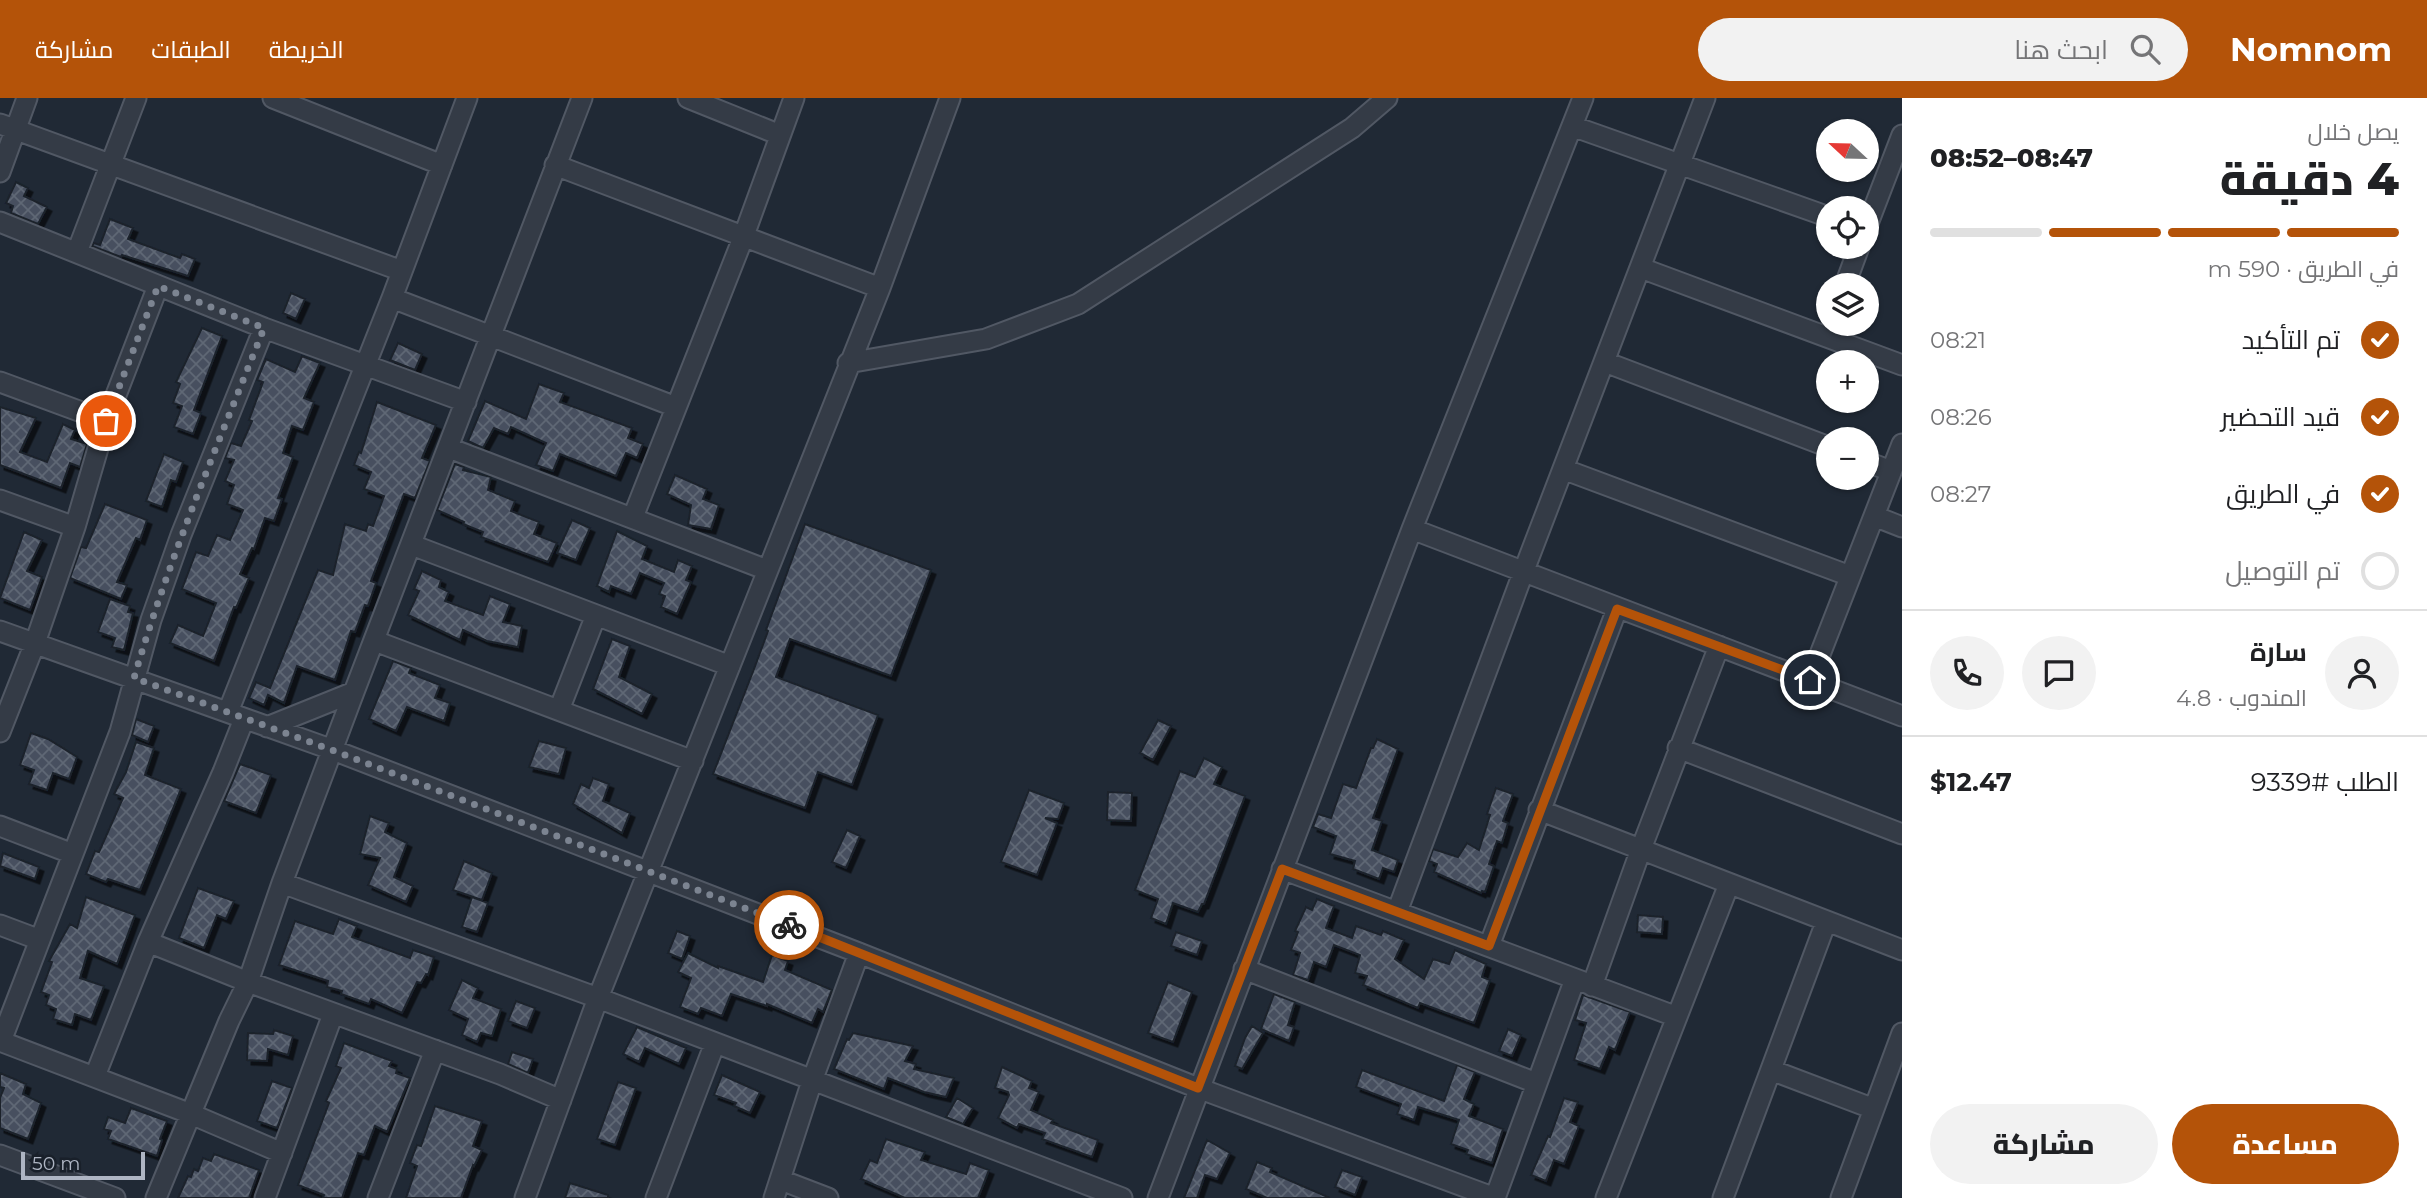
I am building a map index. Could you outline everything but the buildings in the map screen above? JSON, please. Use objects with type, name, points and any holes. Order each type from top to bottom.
[{"type":"street","points":[[0,172],[8,127],[27,98]]},
{"type":"street","points":[[77,252],[136,98]]},
{"type":"street","points":[[273,98],[442,165]]},
{"type":"street","points":[[95,1076],[148,942],[218,784],[236,715],[467,98]]},
{"type":"street","points":[[156,1198],[229,1021],[248,982],[332,750],[582,98]]},
{"type":"street","points":[[688,98],[780,135]]},
{"type":"street","points":[[633,517],[743,238],[794,98]]},
{"type":"street","points":[[525,1198],[598,998],[880,288],[950,98]]},
{"type":"street","points":[[848,363],[986,339],[1077,304],[1352,128],[1387,98]]},
{"type":"street","points":[[1157,1198],[1412,529],[1583,98]]},
{"type":"street","points":[[1397,912],[1523,573],[1705,98]]},
{"type":"street","points":[[1572,126],[1816,213]]},
{"type":"street","points":[[8,127],[402,271]]},
{"type":"street","points":[[1879,196],[1902,135]]},
{"type":"street","points":[[555,166],[880,288]]},
{"type":"street","points":[[0,222],[264,328],[466,402]]},
{"type":"street","points":[[1641,268],[1816,326]]},
{"type":"street","points":[[0,732],[35,643],[75,527],[106,421],[158,286]]},
{"type":"street","points":[[392,298],[676,407]]},
{"type":"street","points":[[264,328],[181,535],[151,620],[120,733],[0,1041],[191,1114],[282,1153]]},
{"type":"street","points":[[1840,336],[1902,366]]},
{"type":"street","points":[[1605,362],[1816,442]]},
{"type":"street","points":[[0,382],[106,421]]},
{"type":"street","points":[[1810,680],[1902,444]]},
{"type":"street","points":[[449,449],[767,569]]},
{"type":"street","points":[[1879,466],[1891,471]]},
{"type":"street","points":[[1563,469],[1850,576]]},
{"type":"street","points":[[0,500],[75,527]]},
{"type":"street","points":[[1874,516],[1902,527]]},
{"type":"street","points":[[1412,529],[1902,716]]},
{"type":"street","points":[[412,545],[730,666]]},
{"type":"street","points":[[1489,946],[1617,609]]},
{"type":"street","points":[[559,709],[596,615]]},
{"type":"street","points":[[0,631],[332,750],[649,871],[1198,1088],[1495,1198],[1536,1083],[1584,982],[1641,849],[1719,646]]},
{"type":"street","points":[[375,641],[693,761]]},
{"type":"street","points":[[267,727],[354,692]]},
{"type":"street","points":[[1678,748],[1902,834]]},
{"type":"street","points":[[1539,810],[1902,950]]},
{"type":"street","points":[[0,827],[73,854]]},
{"type":"street","points":[[1282,869],[1677,1017]]},
{"type":"street","points":[[282,883],[598,998],[1122,1198]]},
{"type":"street","points":[[1606,1198],[1729,884]]},
{"type":"street","points":[[1723,1198],[1826,922]]},
{"type":"street","points":[[0,925],[40,940]]},
{"type":"street","points":[[148,942],[561,1100]]},
{"type":"street","points":[[828,1198],[778,1189],[812,1081],[859,953]]},
{"type":"street","points":[[1244,970],[1536,1083]]},
{"type":"street","points":[[265,1198],[333,1014]]},
{"type":"street","points":[[1841,1198],[1902,1032]]},
{"type":"street","points":[[656,1198],[715,1043]]},
{"type":"street","points":[[378,1198],[435,1050]]},
{"type":"street","points":[[1771,1070],[1874,1109]]},
{"type":"street","points":[[0,1155],[115,1198]]},
{"type":"way so far","points":[[106,421],[158,286],[264,328],[181,535],[134,678],[332,750],[789,925]]},
{"type":"route","points":[[789,925],[1198,1088],[1282,869],[1489,946],[1617,609],[1810,680]]}]
